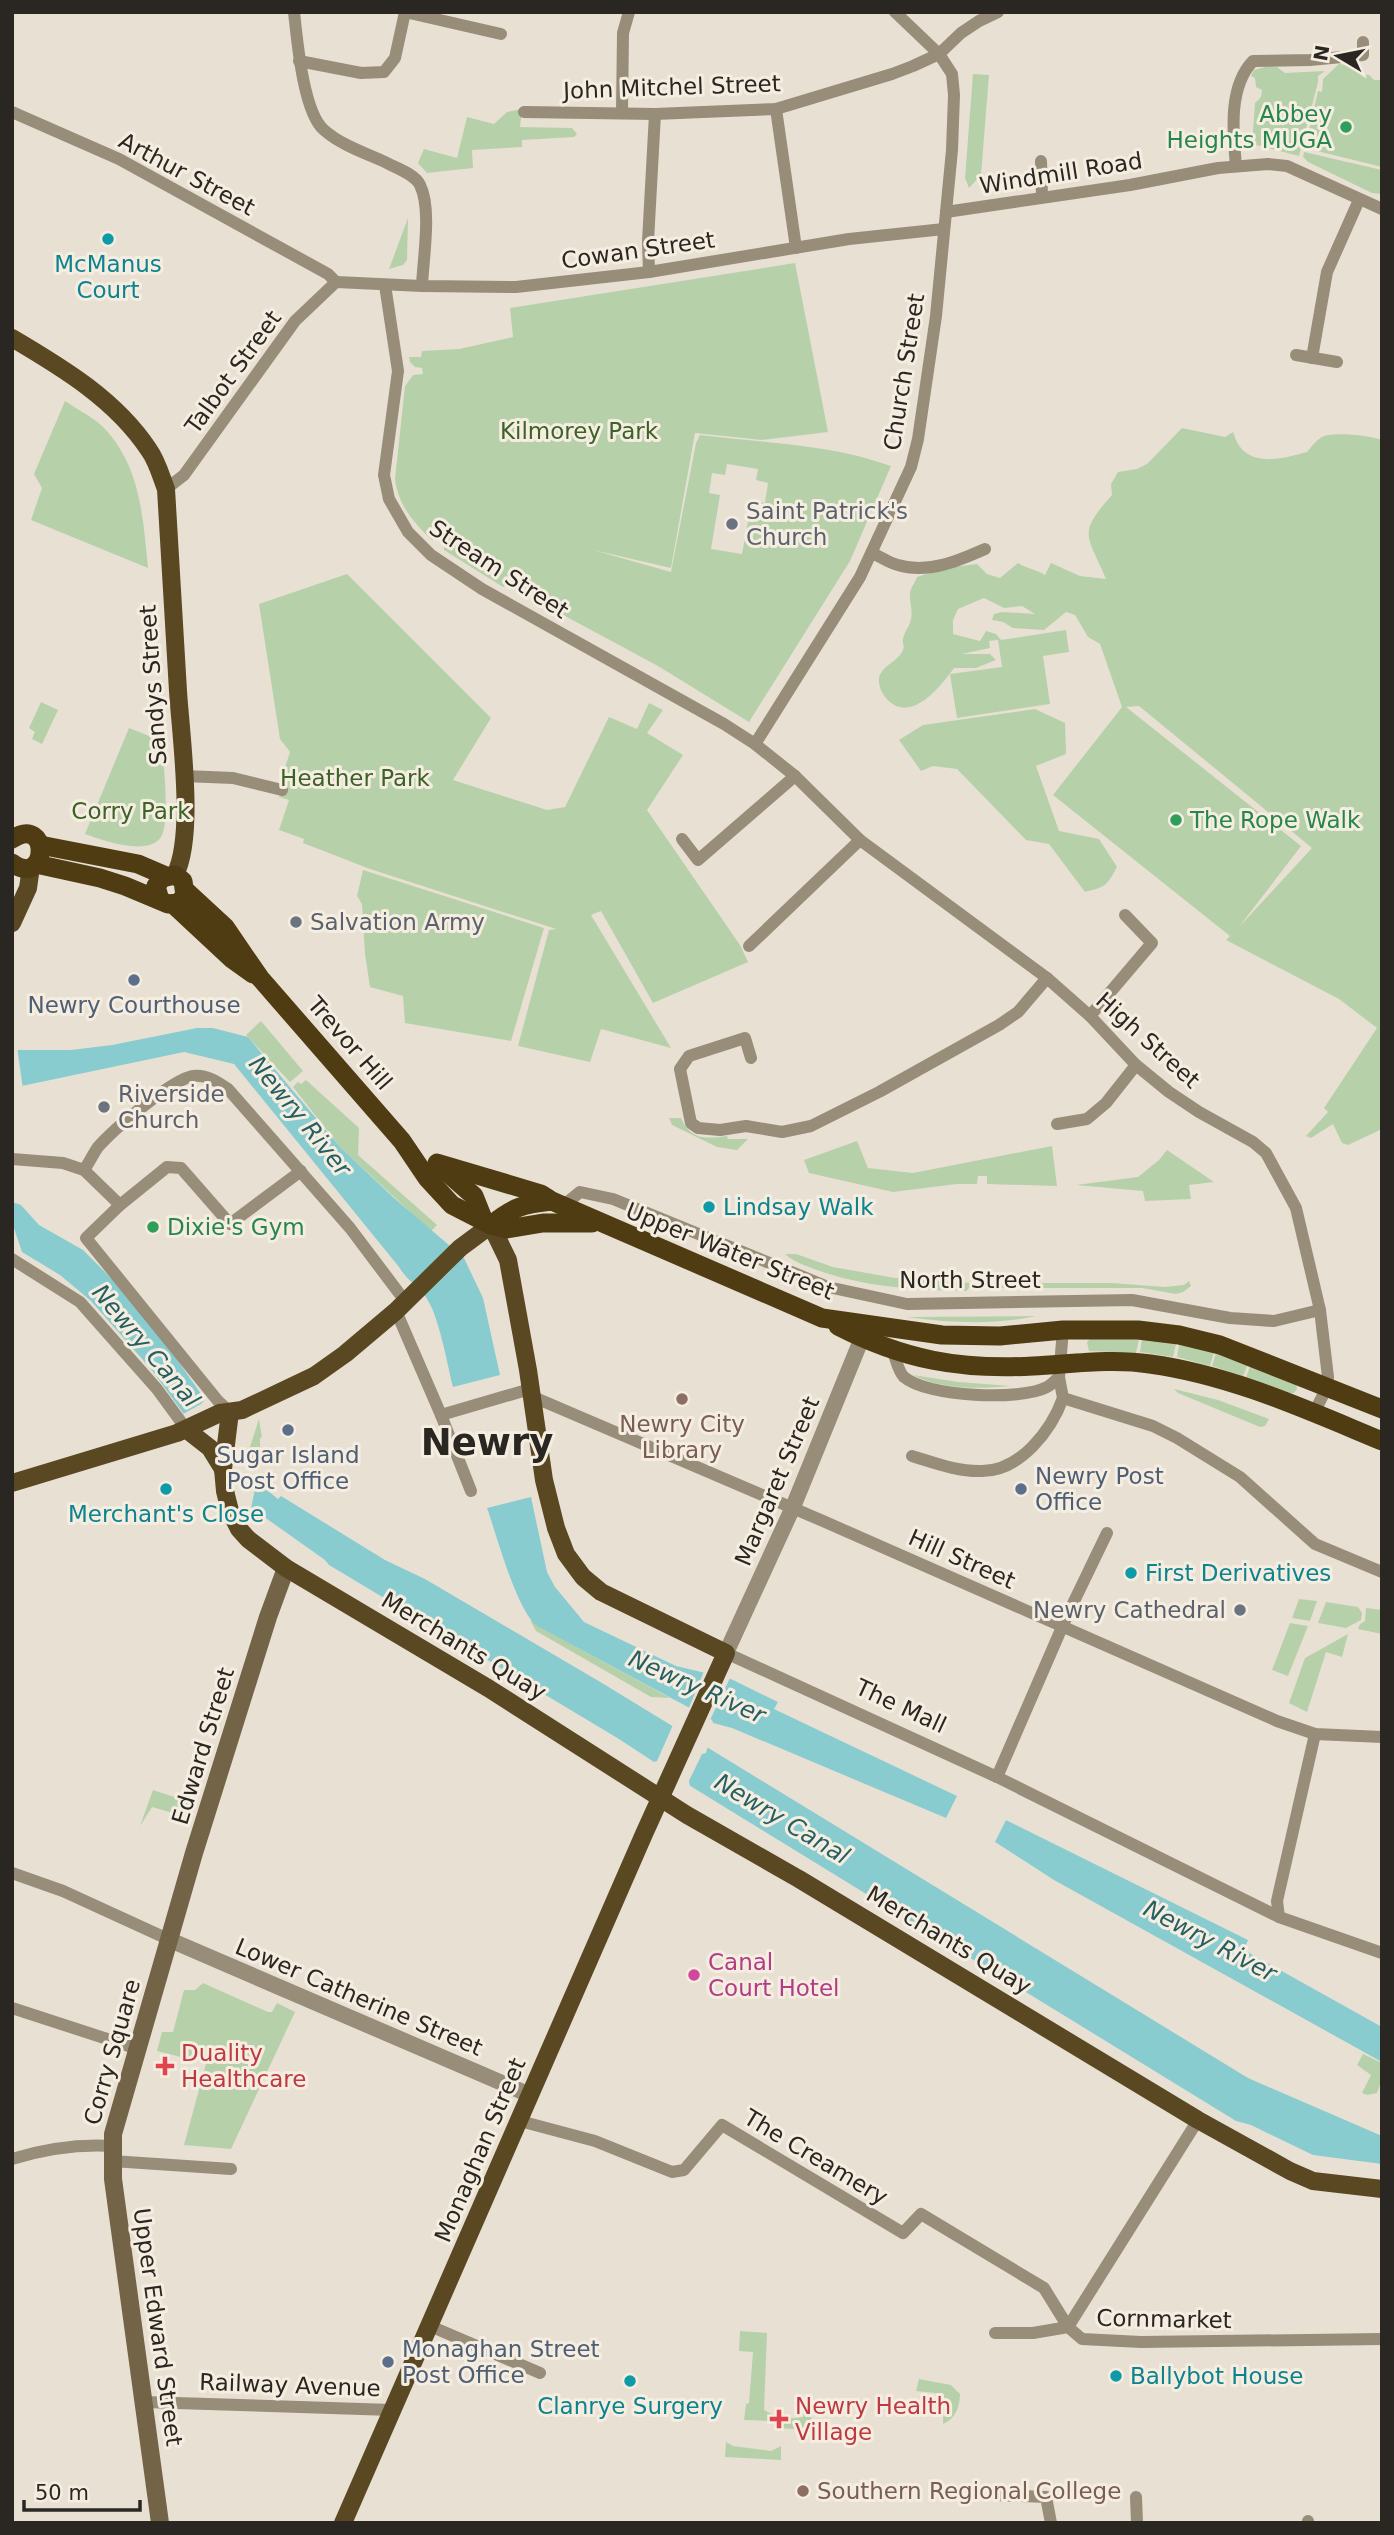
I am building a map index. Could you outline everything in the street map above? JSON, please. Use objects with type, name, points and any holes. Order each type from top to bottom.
[{"type":"highway","points":[[12,839],[18,835],[29,835],[30,860],[100,878],[172,889]]},
{"type":"highway","name":"Trevor Hill","points":[[172,889],[225,928],[260,978],[402,1141],[427,1178],[452,1205],[487,1223]]},
{"type":"highway","name":"Trevor Hill","points":[[402,1141],[437,1163],[474,1196],[487,1223]]},
{"type":"highway","points":[[437,1163],[541,1194],[559,1210]]},
{"type":"highway","name":"Upper Water Street","points":[[487,1223],[506,1228],[543,1223],[559,1210],[597,1223],[822,1318],[865,1332],[1000,1336],[1063,1330],[1138,1330],[1179,1335],[1220,1345],[1382,1409]]},
{"type":"highway","points":[[865,1332],[893,1352],[966,1365],[1060,1371],[1119,1362],[1151,1364],[1222,1379],[1382,1441]]},
{"type":"main road","name":"Sandys Street","points":[[12,338],[99,395],[130,423],[151,452],[166,489],[184,776],[185,837],[181,862],[172,889]]},
{"type":"main road","points":[[12,923],[28,888],[30,860]]},
{"type":"main road","points":[[12,1483],[192,1431],[227,1418],[314,1376],[345,1354],[405,1301],[487,1223]]},
{"type":"main road","name":"The Mall","points":[[487,1223],[508,1260],[526,1393],[544,1480],[556,1528],[566,1554],[583,1577],[601,1592],[726,1653]]},
{"type":"main road","name":"Merchants Quay","points":[[227,1418],[223,1469],[230,1511],[239,1529],[248,1539],[286,1568],[488,1688],[660,1797],[1198,2120],[1313,2181],[1382,2189]]},
{"type":"main road","points":[[192,1431],[210,1448],[223,1469]]},
{"type":"main road","name":"Edward Street","points":[[170,1940],[194,1853],[286,1568]]},
{"type":"main road","name":"Monaghan Street","points":[[343,2523],[660,1797],[726,1653]]},
{"type":"main road","name":"Corry Square","points":[[112,2162],[113,2134],[170,1940]]},
{"type":"main road","name":"Upper Edward Street","points":[[112,2162],[160,2523]]},
{"type":"street","points":[[294,12],[299,61],[314,112],[322,129],[420,183],[425,200],[422,286]]},
{"type":"street","points":[[299,61],[361,73],[384,72],[395,58],[405,12],[500,34]]},
{"type":"street","points":[[622,112],[623,33],[629,12]]},
{"type":"street","points":[[895,12],[939,54]]},
{"type":"street","name":"John Mitchel Street","points":[[524,112],[655,114],[776,109],[892,75],[939,54],[961,33],[998,12]]},
{"type":"street","points":[[1236,166],[1235,102],[1240,82],[1253,61],[1310,60],[1363,55],[1363,42]]},
{"type":"street","name":"Church Street","points":[[755,744],[860,577],[911,467],[918,439],[936,316],[952,150],[952,74],[939,54]]},
{"type":"street","points":[[776,109],[796,248]]},
{"type":"street","name":"Arthur Street","points":[[12,113],[118,159],[328,274],[336,282]]},
{"type":"street","points":[[649,272],[648,241],[655,114]]},
{"type":"street","points":[[1041,161],[1042,197]]},
{"type":"street","name":"Windmill Road","points":[[946,212],[1130,185],[1236,166],[1287,166],[1382,209]]},
{"type":"street","points":[[1312,358],[1327,272],[1359,200]]},
{"type":"street","name":"Cowan Street","points":[[336,282],[516,287],[649,272],[849,239],[944,229]]},
{"type":"street","name":"Talbot Street","points":[[166,489],[184,475],[295,321],[336,282]]},
{"type":"street","name":"Stream Street","points":[[385,285],[398,371],[384,475],[389,499],[408,532],[431,555],[482,589],[755,744]]},
{"type":"street","points":[[1296,355],[1337,362]]},
{"type":"street","points":[[872,553],[898,565],[920,567],[950,564],[985,549]]},
{"type":"street","name":"High Street","points":[[755,744],[795,776],[860,840],[1047,978],[1090,1016],[1136,1065],[1180,1101],[1253,1142],[1266,1153],[1296,1208],[1320,1310],[1328,1377],[1327,1387],[1314,1413]]},
{"type":"street","points":[[184,776],[233,778],[282,790]]},
{"type":"street","points":[[682,839],[698,860],[795,776]]},
{"type":"street","points":[[748,946],[860,840]]},
{"type":"street","points":[[1090,1016],[1152,943],[1125,915]]},
{"type":"street","points":[[751,1058],[746,1038],[690,1056],[680,1069],[691,1123],[698,1128],[720,1130],[746,1126],[782,1132],[811,1126],[879,1092],[999,1025],[1018,1012],[1047,978]]},
{"type":"street","points":[[1058,1124],[1087,1119],[1106,1103],[1136,1065]]},
{"type":"street","points":[[83,1170],[96,1149],[108,1137],[169,1086],[196,1075],[214,1080],[228,1089],[350,1228],[405,1301],[441,1415],[471,1490]]},
{"type":"street","points":[[12,1159],[64,1163],[83,1170],[120,1205]]},
{"type":"street","points":[[227,1418],[218,1401],[86,1238],[120,1205],[167,1167],[181,1168],[230,1224],[300,1171]]},
{"type":"street","name":"North Street","points":[[559,1210],[580,1192],[613,1199],[828,1287],[907,1304],[1132,1300],[1242,1320],[1274,1321],[1320,1310]]},
{"type":"street","points":[[12,1259],[80,1302],[128,1354],[192,1431]]},
{"type":"street","points":[[912,1456],[949,1468],[982,1471],[999,1469],[1019,1458],[1040,1440],[1063,1398],[1060,1371],[1063,1330]]},
{"type":"street","name":"Margaret Street","points":[[726,1653],[793,1507],[865,1332]]},
{"type":"street","points":[[893,1352],[903,1376],[921,1386],[983,1396],[1046,1388],[1060,1371]]},
{"type":"street","points":[[441,1415],[526,1393]]},
{"type":"street","name":"Hill Street","points":[[526,1393],[793,1507],[1277,1721],[1315,1734],[1382,1737]]},
{"type":"street","points":[[1063,1398],[1153,1426],[1177,1438],[1240,1477],[1315,1544],[1382,1572]]},
{"type":"street","points":[[997,1777],[1062,1626],[1107,1533]]},
{"type":"street","name":"The Mall","points":[[726,1653],[997,1777],[1279,1917],[1382,1953]]},
{"type":"street","points":[[1279,1917],[1277,1900],[1315,1734]]},
{"type":"street","points":[[12,1873],[63,1891],[170,1940]]},
{"type":"street","name":"Lower Catherine Street","points":[[170,1940],[530,2095]]},
{"type":"street","points":[[12,2008],[138,2049]]},
{"type":"street","name":"Cornmarket","points":[[1198,2120],[1068,2327],[1082,2339],[1141,2342],[1382,2339]]},
{"type":"street","name":"The Creamery","points":[[520,2121],[595,2141],[672,2172],[684,2170],[722,2125],[902,2233],[920,2214],[932,2221],[1044,2288],[1068,2327]]},
{"type":"street","points":[[12,2159],[75,2146],[112,2162],[231,2169]]},
{"type":"street","points":[[430,2326],[540,2374]]},
{"type":"street","points":[[995,2333],[1033,2333],[1068,2327]]},
{"type":"street","name":"Railway Avenue","points":[[144,2402],[392,2410]]},
{"type":"street","points":[[996,2495],[1046,2497],[1051,2523]]},
{"type":"street","points":[[1136,2497],[1137,2523]]},
{"type":"green space","name":"Abbey Heights MUGA","points":[[1339,64],[1369,75],[1374,80],[1382,80],[1382,167],[1305,148],[1318,91],[1322,92],[1323,79]]},
{"type":"green space","points":[[1277,67],[1285,73],[1325,71],[1318,76],[1299,156],[1252,144],[1255,103],[1261,97],[1262,90],[1256,87],[1255,78],[1251,76],[1254,70]]},
{"type":"green space","points":[[973,74],[989,75],[981,175],[969,188],[965,178]]},
{"type":"green space","points":[[522,109],[520,127],[572,128],[577,134],[574,137],[522,140],[522,147],[472,150],[473,168],[427,173],[418,163],[424,149],[457,158],[467,117],[494,124],[507,112]]},
{"type":"green space","points":[[1304,152],[1382,170],[1382,194],[1372,193],[1308,162],[1303,157]]},
{"type":"green space","points":[[408,218],[407,260],[403,265],[389,269]]},
{"type":"green space","name":"Kilmorey Park","points":[[795,263],[828,432],[762,440],[695,433],[671,568],[593,550],[671,572],[696,443],[700,435],[797,445],[845,453],[891,466],[850,561],[749,722],[658,666],[539,602],[543,593],[526,590],[524,586],[512,582],[503,587],[444,550],[444,545],[448,543],[445,537],[432,540],[403,505],[395,479],[405,386],[413,375],[423,374],[422,368],[415,367],[409,357],[421,357],[422,351],[459,349],[513,337],[510,308]],"holes":[[[727,464],[758,469],[756,480],[768,483],[765,503],[752,501],[742,554],[711,549],[720,495],[709,493],[712,473],[725,475]]]},
{"type":"green space","points":[[65,401],[101,425],[126,460],[142,512],[148,568],[31,520],[42,488],[34,474]]},
{"type":"green space","points":[[1182,428],[1225,437],[1233,432],[1241,448],[1248,454],[1264,459],[1307,452],[1319,439],[1330,435],[1353,435],[1382,440],[1382,1129],[1348,1145],[1342,1143],[1333,1124],[1311,1138],[1306,1136],[1328,1112],[1324,1108],[1377,1028],[1339,999],[1226,940],[1230,936],[1053,795],[1122,707],[1100,644],[1088,637],[1075,615],[1066,612],[1044,630],[1013,628],[992,620],[994,614],[1035,614],[1022,606],[1004,608],[984,598],[958,609],[953,620],[953,634],[980,641],[986,631],[996,634],[1001,640],[1066,630],[1069,652],[1043,656],[1050,704],[957,718],[950,674],[1002,667],[998,640],[989,641],[990,648],[962,654],[990,654],[996,660],[976,668],[954,668],[933,693],[915,706],[905,708],[895,705],[885,696],[880,686],[881,674],[903,650],[904,636],[911,616],[910,592],[917,577],[945,568],[977,564],[987,574],[1000,578],[1018,563],[1045,575],[1051,563],[1080,576],[1106,579],[1090,544],[1093,519],[1112,495],[1111,484],[1118,472],[1137,469],[1147,464]],"holes":[[[1139,706],[1312,848],[1239,927],[1301,846],[1126,707]]]},
{"type":"green space","name":"Heather Park","points":[[347,574],[491,718],[453,780],[547,810],[565,807],[609,717],[637,729],[649,703],[663,710],[647,733],[683,755],[647,810],[740,945],[748,962],[653,1003],[601,911],[591,915],[671,1048],[601,1029],[590,1062],[518,1046],[549,930],[556,929],[370,869],[303,843],[304,839],[279,830],[289,800],[279,797],[290,752],[280,739],[259,604]]},
{"type":"green space","points":[[41,702],[58,710],[42,744],[32,739],[35,732],[29,728]]},
{"type":"green space","points":[[1035,709],[1065,723],[1066,754],[1036,766],[1059,831],[1099,839],[1117,867],[1108,882],[1097,889],[1085,892],[1049,844],[1026,840],[957,769],[933,766],[921,771],[899,740],[923,725]]},
{"type":"green space","name":"Corry Park","points":[[129,728],[162,741],[166,803],[164,827],[156,842],[148,845],[126,845],[85,834]]},
{"type":"green space","points":[[363,870],[544,928],[511,1041],[405,1023],[403,996],[370,987],[362,904],[357,896]]},
{"type":"green space","points":[[261,1021],[303,1071],[290,1082],[246,1035]]},
{"type":"green space","points":[[306,1080],[359,1128],[358,1155],[437,1225],[431,1231],[341,1148],[293,1087]]},
{"type":"green space","points":[[669,1118],[681,1118],[689,1131],[699,1136],[748,1139],[737,1150],[717,1147],[672,1125]]},
{"type":"green space","points":[[857,1141],[868,1168],[913,1173],[1052,1146],[1057,1186],[987,1184],[987,1176],[978,1176],[977,1184],[893,1192],[809,1173],[804,1160]]},
{"type":"green space","points":[[1167,1150],[1214,1182],[1189,1185],[1191,1199],[1145,1201],[1143,1191],[1076,1185],[1138,1177]]},
{"type":"green space","points":[[785,1254],[796,1254],[833,1267],[895,1278],[971,1283],[966,1291],[870,1284],[814,1269]]},
{"type":"green space","points":[[1189,1281],[1191,1286],[1176,1294],[1142,1288],[988,1288],[986,1283],[1112,1283],[1165,1287],[1184,1285]]},
{"type":"green space","points":[[1036,1316],[971,1322],[906,1317]]},
{"type":"green space","points":[[1092,1337],[1139,1339],[1136,1353],[1089,1351],[1087,1342]]},
{"type":"green space","points":[[1142,1339],[1176,1344],[1173,1357],[1140,1352]]},
{"type":"green space","points":[[1179,1345],[1214,1352],[1210,1366],[1177,1357]]},
{"type":"green space","points":[[1216,1353],[1248,1364],[1243,1376],[1212,1366]]},
{"type":"green space","points":[[1250,1366],[1296,1383],[1297,1389],[1294,1393],[1286,1393],[1246,1378]]},
{"type":"green space","points":[[913,1375],[958,1382],[1011,1386],[961,1387]]},
{"type":"green space","points":[[1174,1389],[1218,1400],[1269,1419],[1265,1426],[1260,1427]]},
{"type":"green space","points":[[259,1419],[262,1437],[260,1467],[247,1456]]},
{"type":"green space","points":[[1299,1599],[1317,1601],[1310,1621],[1292,1618]]},
{"type":"green space","points":[[1326,1602],[1358,1607],[1362,1613],[1361,1620],[1346,1628],[1318,1623]]},
{"type":"green space","points":[[1366,1608],[1382,1610],[1382,1634],[1358,1629],[1365,1621]]},
{"type":"green space","points":[[530,1620],[670,1698],[651,1697],[536,1631]]},
{"type":"green space","points":[[1290,1623],[1308,1626],[1288,1676],[1272,1670]]},
{"type":"green space","points":[[1348,1634],[1342,1657],[1326,1652],[1307,1712],[1289,1703],[1305,1658]]},
{"type":"green space","points":[[153,1790],[193,1803],[190,1818],[152,1807],[140,1826]]},
{"type":"green space","points":[[203,1983],[268,2012],[272,2012],[277,2003],[295,2012],[231,2149],[184,2145],[207,2060],[198,2058],[197,2061],[157,2051],[162,2032],[173,2032],[184,1990],[195,1990]]},
{"type":"green space","points":[[1363,2054],[1382,2063],[1382,2079],[1377,2093],[1362,2093],[1371,2075],[1357,2065]]},
{"type":"green space","points":[[740,2331],[767,2333],[764,2410],[783,2417],[798,2418],[803,2417],[804,2403],[812,2403],[811,2430],[779,2428],[772,2421],[744,2420],[746,2404],[749,2403],[753,2352],[739,2351]]},
{"type":"green space","points":[[919,2379],[951,2385],[960,2394],[956,2412],[947,2422],[943,2424],[944,2394],[916,2391]]},
{"type":"green space","points":[[726,2442],[733,2446],[771,2451],[781,2446],[781,2460],[725,2457]]},
{"type":"water","name":"Newry River","points":[[197,1028],[213,1028],[248,1037],[341,1148],[464,1258],[483,1298],[500,1375],[453,1387],[438,1327],[425,1296],[234,1064],[184,1052],[12,1088],[16,1050],[71,1050],[112,1045]]},
{"type":"water","name":"Newry Canal","points":[[12,1202],[21,1205],[39,1225],[83,1250],[115,1282],[160,1335],[256,1473],[257,1482],[278,1499],[281,1496],[385,1560],[425,1579],[602,1683],[1248,2078],[1382,2136],[1382,2164],[1313,2155],[1251,2125],[1236,2121],[692,1787],[619,1739],[329,1565],[253,1509],[151,1369],[91,1301],[60,1275],[22,1252],[13,1225]]},
{"type":"water","name":"Newry River","points":[[531,1497],[547,1572],[555,1587],[584,1622],[676,1666],[731,1679],[778,1702],[774,1709],[957,1796],[946,1818],[732,1728],[713,1723],[712,1720],[537,1626],[529,1617],[515,1589],[487,1508]]},
{"type":"water","name":"Newry River","points":[[1006,1820],[1248,1940],[1244,1950],[1382,2027],[1382,2062],[1054,1880],[995,1842]]},
{"type":"pier","points":[[17,1047],[23,1089],[12,1092],[12,1048]]},
{"type":"pier","points":[[208,1396],[259,1471],[251,1508],[246,1505],[192,1431],[183,1414],[201,1404]]},
{"type":"pier","points":[[705,1669],[730,1678],[710,1720],[688,1710]]},
{"type":"pier","points":[[673,1725],[708,1745],[689,1781],[690,1788],[650,1763],[657,1761]]},
{"type":"place","name":"Abbey Heights MUGA","points":[[1346,127]]},
{"type":"place","name":"McManus Court","points":[[108,239]]},
{"type":"place","name":"Saint Patrick's Church","points":[[732,524]]},
{"type":"place","name":"The Rope Walk","points":[[1176,820]]},
{"type":"place","name":"Salvation Army","points":[[296,922]]},
{"type":"place","name":"Newry Courthouse","points":[[134,980]]},
{"type":"place","name":"Riverside Church","points":[[104,1107]]},
{"type":"place","name":"Lindsay Walk","points":[[709,1207]]},
{"type":"place","name":"Dixie's Gym","points":[[153,1227]]},
{"type":"place","name":"Newry City Library","points":[[682,1399]]},
{"type":"place","name":"Sugar Island Post Office","points":[[288,1430]]},
{"type":"place","name":"Merchant's Close","points":[[166,1489]]},
{"type":"place","name":"Newry Post Office","points":[[1021,1489]]},
{"type":"place","name":"First Derivatives","points":[[1131,1573]]},
{"type":"place","name":"Newry Cathedral","points":[[1240,1610]]},
{"type":"place","name":"Canal Court Hotel","points":[[694,1975]]},
{"type":"place","name":"Duality Healthcare","points":[[165,2066]]},
{"type":"place","name":"Monaghan Street Post Office","points":[[388,2362]]},
{"type":"place","name":"Ballybot House","points":[[1116,2376]]},
{"type":"place","name":"Clanrye Surgery","points":[[630,2381]]},
{"type":"place","name":"Newry Health Village","points":[[779,2419]]},
{"type":"place","name":"Southern Regional College","points":[[803,2491]]},
{"type":"district","name":"Newry","points":[[487,1442]]}]
